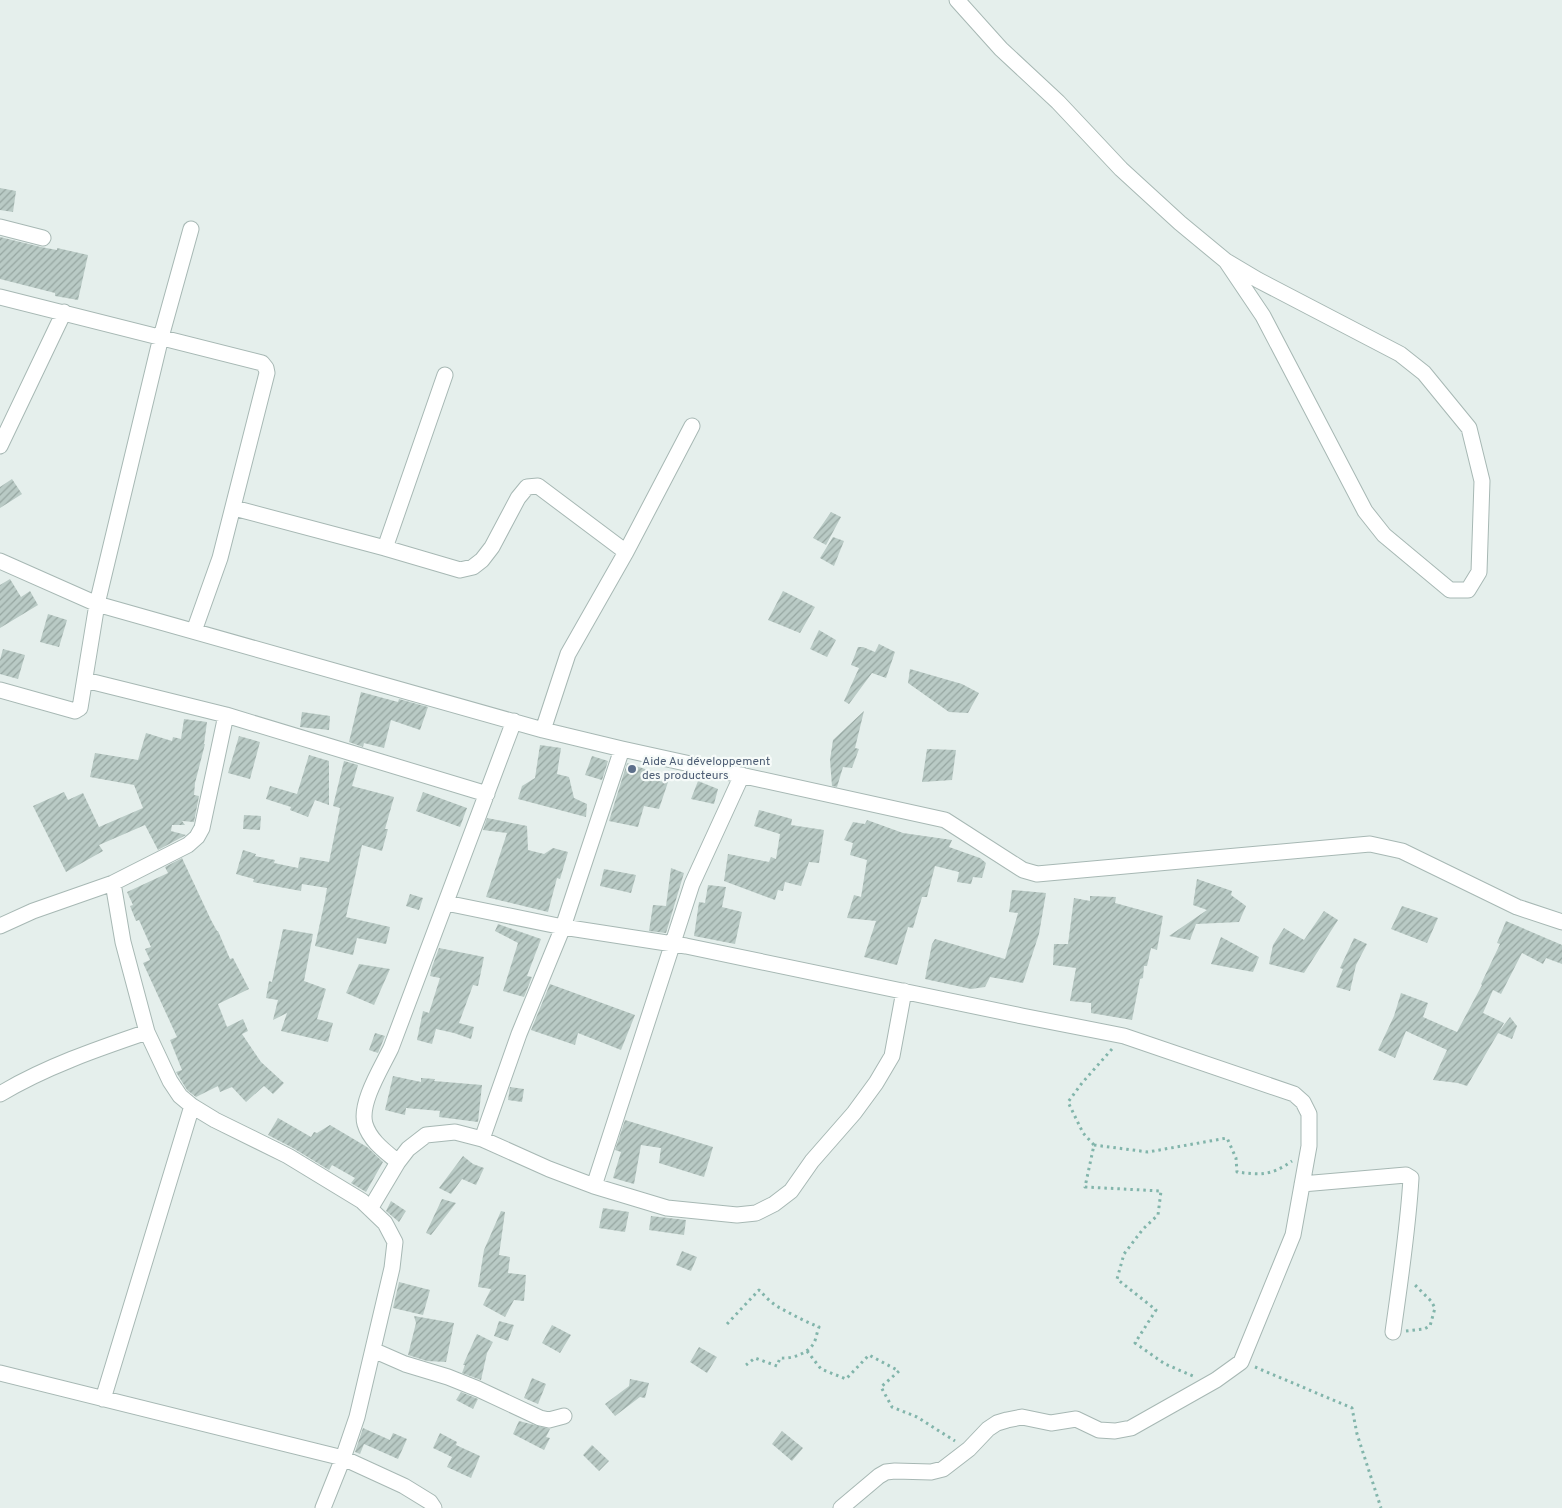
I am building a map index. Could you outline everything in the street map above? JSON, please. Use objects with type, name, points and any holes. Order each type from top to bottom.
[{"type":"street","points":[[957,0],[1001,49],[1058,102],[1121,169],[1226,262],[1400,354],[1424,373],[1469,428],[1482,481],[1479,572],[1468,590],[1450,590],[1384,535],[1365,511],[1263,316],[1226,262]]},
{"type":"street","points":[[0,227],[44,238]]},
{"type":"street","points":[[0,690],[75,711],[80,708],[97,604],[161,337],[192,229]]},
{"type":"street","points":[[0,297],[262,363],[266,368],[267,373],[234,508],[220,558],[194,631]]},
{"type":"street","points":[[0,446],[64,312]]},
{"type":"street","points":[[384,548],[445,375]]},
{"type":"street","points":[[543,730],[568,654],[626,552],[692,426]]},
{"type":"street","points":[[234,508],[460,570],[473,568],[482,560],[492,547],[518,498],[527,487],[538,486],[626,552]]},
{"type":"street","points":[[0,561],[97,604],[543,730],[945,820],[1022,870],[1037,874],[1370,844],[1402,851],[1517,907],[1562,922]]},
{"type":"street","points":[[85,680],[226,715],[488,794]]},
{"type":"street","points":[[0,926],[33,911],[113,883],[188,845],[197,837],[202,828],[226,715]]},
{"type":"street","points":[[398,1162],[371,1135],[365,1124],[364,1112],[369,1095],[391,1048],[514,722]]},
{"type":"street","points":[[482,1139],[519,1034],[563,927],[622,749]]},
{"type":"street","points":[[594,1186],[692,884],[742,775]]},
{"type":"street","points":[[113,883],[123,942],[147,1032],[170,1081],[180,1096],[192,1106],[288,1156],[362,1201],[385,1223],[395,1242],[392,1268],[357,1417],[323,1508]]},
{"type":"street","points":[[446,903],[563,927],[672,943],[1124,1036],[1294,1094],[1302,1102],[1309,1114],[1309,1146],[1293,1235],[1241,1362],[1216,1380],[1131,1428],[1115,1431],[1099,1430],[1076,1419],[1051,1423],[1022,1417],[998,1423],[988,1429],[969,1449],[943,1469],[931,1472],[886,1472],[841,1508]]},
{"type":"street","points":[[370,1208],[408,1149],[426,1135],[455,1132],[482,1139],[542,1167],[594,1186],[667,1208],[737,1215],[756,1212],[774,1204],[791,1191],[812,1161],[854,1113],[876,1083],[892,1056],[904,991]]},
{"type":"street","points":[[0,1094],[15,1085],[106,1046],[147,1032]]},
{"type":"street","points":[[103,1399],[192,1106]]},
{"type":"street","points":[[1302,1184],[1409,1176],[1409,1208],[1393,1332]]},
{"type":"street","points":[[373,1350],[405,1364],[448,1377],[478,1389],[540,1418],[550,1420],[564,1416]]},
{"type":"street","points":[[0,1373],[343,1458],[404,1486],[430,1502],[434,1508]]},
{"type":"path","points":[[1124,1036],[1082,1083],[1068,1102],[1083,1133],[1094,1146],[1148,1152],[1227,1138],[1236,1158],[1237,1172],[1259,1175],[1278,1170],[1309,1146]]},
{"type":"path","points":[[1094,1146],[1085,1187],[1161,1191],[1158,1215],[1143,1229],[1124,1254],[1117,1279],[1156,1310],[1135,1343],[1165,1364],[1202,1380],[1216,1380]]},
{"type":"path","points":[[1393,1332],[1424,1329],[1430,1326],[1435,1308],[1413,1283]]},
{"type":"path","points":[[727,1324],[759,1290],[780,1308],[797,1318],[819,1327],[815,1342],[807,1351],[790,1358],[780,1358],[777,1366],[755,1358],[746,1365]]},
{"type":"path","points":[[807,1351],[821,1369],[846,1379],[869,1355],[899,1371],[881,1387],[892,1407],[917,1417],[969,1449]]},
{"type":"path","points":[[1241,1362],[1352,1408],[1357,1434],[1381,1508]]},
{"type":"building","points":[[0,188],[16,191],[13,212],[0,210]]},
{"type":"building","points":[[0,237],[41,247],[57,250],[57,248],[88,255],[78,300],[55,296],[55,293],[0,279]]},
{"type":"building","points":[[12,479],[22,494],[0,508],[0,487]]},
{"type":"building","points":[[831,512],[841,517],[826,545],[813,538]]},
{"type":"building","points":[[833,537],[844,541],[834,566],[820,558]]},
{"type":"building","points":[[10,579],[21,597],[30,591],[38,605],[0,628],[0,585]]},
{"type":"building","points":[[783,591],[815,607],[800,633],[768,620]]},
{"type":"building","points":[[48,614],[67,620],[59,647],[40,642]]},
{"type":"building","points":[[819,630],[836,640],[827,657],[810,649]]},
{"type":"building","points":[[879,644],[895,652],[886,678],[872,673],[849,704],[844,701],[859,668],[851,665],[858,647],[875,652]]},
{"type":"building","points":[[3,649],[25,655],[18,679],[0,674],[0,660]]},
{"type":"building","points":[[910,669],[962,684],[979,693],[968,713],[949,712],[908,683]]},
{"type":"building","points":[[361,692],[398,702],[399,699],[428,707],[420,730],[391,720],[384,748],[364,743],[363,747],[349,742]]},
{"type":"building","points":[[864,711],[855,748],[859,749],[852,768],[843,767],[837,787],[832,786],[830,760],[833,740]]},
{"type":"building","points":[[302,712],[330,716],[329,730],[300,727]]},
{"type":"building","points":[[184,719],[207,722],[205,744],[195,783],[194,795],[199,796],[194,822],[182,821],[185,825],[172,825],[171,831],[186,835],[158,850],[145,825],[99,845],[103,851],[66,872],[33,806],[64,792],[68,800],[83,793],[99,827],[143,808],[134,785],[90,777],[95,753],[138,760],[146,733],[172,741],[173,737],[181,739]]},
{"type":"building","points":[[239,736],[260,742],[250,779],[228,773]]},
{"type":"building","points":[[540,745],[561,748],[557,774],[569,777],[574,798],[587,804],[586,817],[518,799],[522,786],[535,778]]},
{"type":"building","points":[[927,749],[956,750],[952,780],[922,782]]},
{"type":"building","points":[[309,755],[329,761],[329,805],[315,800],[308,817],[290,810],[291,807],[266,799],[270,786],[297,794]]},
{"type":"building","points":[[592,756],[608,761],[602,780],[585,775]]},
{"type":"building","points":[[344,761],[358,765],[352,786],[394,797],[385,829],[388,829],[382,851],[362,845],[346,917],[390,927],[386,944],[357,938],[353,955],[315,946],[327,888],[302,884],[301,891],[253,882],[254,879],[236,874],[243,850],[256,854],[255,856],[275,860],[274,863],[298,868],[300,857],[329,862],[340,808],[333,806]]},
{"type":"building","points":[[627,763],[651,771],[648,780],[668,782],[659,809],[644,806],[638,827],[609,821]]},
{"type":"building","points":[[698,781],[718,789],[714,804],[691,799]]},
{"type":"building","points":[[423,792],[467,808],[460,827],[416,811]]},
{"type":"building","points":[[759,810],[792,819],[791,825],[824,830],[819,863],[809,862],[801,886],[785,882],[783,891],[778,890],[775,900],[724,881],[728,854],[769,862],[771,857],[776,859],[780,834],[754,826]]},
{"type":"building","points":[[244,815],[261,816],[260,830],[243,829]]},
{"type":"building","points":[[487,818],[527,826],[528,850],[544,854],[553,848],[568,852],[560,879],[557,878],[548,912],[486,897],[507,833],[483,830]]},
{"type":"building","points":[[867,820],[903,833],[952,840],[949,847],[980,858],[986,863],[982,878],[973,877],[971,884],[957,882],[959,872],[935,866],[927,897],[922,897],[913,928],[908,927],[897,965],[864,957],[876,921],[847,918],[854,895],[861,897],[867,860],[850,855],[853,843],[844,840],[853,822],[865,824]]},
{"type":"building","points":[[182,858],[230,959],[233,958],[249,989],[218,1004],[227,1027],[243,1019],[248,1031],[242,1034],[261,1062],[284,1083],[273,1094],[264,1086],[246,1102],[232,1087],[220,1092],[218,1086],[196,1097],[187,1090],[176,1072],[182,1070],[170,1040],[177,1037],[143,963],[150,960],[145,949],[151,947],[139,920],[136,921],[130,906],[133,905],[127,892],[168,873],[165,867]]},
{"type":"building","points":[[671,868],[684,873],[666,933],[649,931],[653,905],[666,906]]},
{"type":"building","points":[[604,869],[636,875],[631,893],[600,886]]},
{"type":"building","points":[[1197,879],[1232,891],[1231,895],[1246,906],[1239,922],[1196,924],[1190,940],[1169,936],[1207,910],[1193,905]]},
{"type":"building","points":[[708,885],[726,887],[722,907],[742,912],[735,944],[694,936],[699,902],[705,903]]},
{"type":"building","points":[[1012,890],[1046,893],[1039,934],[1023,983],[990,977],[985,987],[971,989],[925,979],[932,944],[935,939],[1005,959],[1018,913],[1009,912]]},
{"type":"building","points":[[410,894],[423,898],[419,910],[406,906]]},
{"type":"building","points":[[1090,896],[1116,897],[1115,903],[1163,916],[1157,950],[1151,948],[1147,966],[1144,966],[1143,978],[1140,979],[1132,1020],[1091,1013],[1091,1003],[1070,1001],[1076,968],[1053,965],[1054,944],[1068,944],[1074,898],[1090,901]]},
{"type":"building","points":[[1402,906],[1438,918],[1427,943],[1391,929]]},
{"type":"building","points":[[1324,911],[1338,920],[1304,973],[1269,964],[1273,945],[1284,928],[1304,940]]},
{"type":"building","points":[[1506,921],[1562,945],[1562,964],[1546,958],[1543,964],[1522,953],[1501,994],[1493,990],[1483,1013],[1504,1023],[1467,1086],[1433,1080],[1447,1050],[1406,1031],[1395,1058],[1378,1050],[1394,1016],[1401,993],[1428,1003],[1423,1017],[1457,1032],[1482,985],[1500,944],[1497,943]]},
{"type":"building","points":[[498,924],[541,939],[527,976],[532,977],[524,997],[503,991],[518,943],[495,931]]},
{"type":"building","points":[[283,929],[313,934],[304,981],[326,989],[317,1019],[333,1023],[328,1042],[281,1031],[287,1013],[273,1020],[278,1000],[266,998],[269,981],[272,982]]},
{"type":"building","points":[[1221,937],[1259,957],[1253,972],[1211,964]]},
{"type":"building","points":[[1354,938],[1367,944],[1356,965],[1350,991],[1336,987],[1343,969],[1340,968]]},
{"type":"building","points":[[439,948],[484,957],[478,986],[473,985],[459,1023],[474,1027],[471,1039],[436,1029],[432,1044],[417,1040],[423,1011],[429,1013],[440,978],[430,976]]},
{"type":"building","points":[[359,964],[390,969],[374,1005],[346,993]]},
{"type":"building","points":[[550,984],[635,1015],[621,1050],[578,1033],[575,1045],[531,1030]]},
{"type":"building","points":[[1510,1017],[1517,1026],[1512,1039],[1498,1033]]},
{"type":"building","points":[[375,1033],[385,1036],[378,1053],[369,1050]]},
{"type":"building","points":[[393,1076],[421,1082],[421,1078],[482,1085],[478,1122],[439,1117],[440,1111],[406,1108],[405,1115],[385,1110]]},
{"type":"building","points":[[510,1087],[524,1089],[522,1102],[508,1100]]},
{"type":"building","points":[[278,1118],[311,1137],[314,1132],[317,1133],[330,1125],[367,1147],[383,1162],[366,1192],[351,1183],[355,1178],[332,1165],[329,1170],[268,1135]]},
{"type":"building","points":[[625,1120],[713,1147],[704,1177],[659,1163],[661,1148],[641,1145],[634,1184],[613,1178],[621,1152],[615,1150]]},
{"type":"building","points":[[463,1156],[473,1164],[484,1168],[476,1185],[462,1179],[451,1194],[439,1188]]},
{"type":"building","points":[[442,1199],[456,1203],[431,1235],[426,1233]]},
{"type":"building","points":[[391,1201],[406,1211],[399,1222],[386,1211]]},
{"type":"building","points":[[603,1208],[629,1212],[625,1232],[599,1228]]},
{"type":"building","points":[[501,1211],[505,1212],[499,1255],[510,1257],[508,1273],[526,1275],[524,1301],[514,1300],[505,1317],[483,1305],[491,1289],[478,1287],[484,1250]]},
{"type":"building","points":[[651,1216],[686,1220],[684,1235],[649,1230]]},
{"type":"building","points":[[682,1251],[697,1257],[691,1271],[676,1265]]},
{"type":"building","points":[[399,1282],[430,1290],[423,1315],[393,1308]]},
{"type":"building","points":[[414,1316],[454,1323],[446,1362],[427,1361],[408,1355],[416,1323]]},
{"type":"building","points":[[499,1321],[514,1325],[508,1341],[494,1336]]},
{"type":"building","points":[[552,1325],[571,1335],[560,1353],[542,1343]]},
{"type":"building","points":[[477,1334],[493,1342],[487,1353],[481,1380],[462,1373],[465,1365],[463,1365]]},
{"type":"building","points":[[699,1347],[717,1357],[707,1373],[690,1362]]},
{"type":"building","points":[[532,1378],[546,1384],[538,1404],[524,1398]]},
{"type":"building","points":[[630,1379],[649,1383],[645,1398],[640,1397],[615,1416],[605,1404],[629,1386]]},
{"type":"building","points":[[461,1392],[478,1399],[473,1409],[456,1400]]},
{"type":"building","points":[[519,1421],[550,1429],[546,1437],[550,1438],[544,1450],[513,1434]]},
{"type":"building","points":[[363,1428],[390,1440],[393,1433],[407,1439],[398,1459],[364,1444],[360,1454],[355,1452]]},
{"type":"building","points":[[782,1431],[803,1448],[792,1461],[772,1444]]},
{"type":"building","points":[[440,1433],[457,1442],[456,1445],[480,1456],[471,1478],[447,1467],[452,1457],[433,1448]]},
{"type":"building","points":[[592,1445],[609,1461],[599,1471],[583,1455]]},
{"type":"place","name":"Aide Au développement des producteurs","points":[[632,769]]}]
